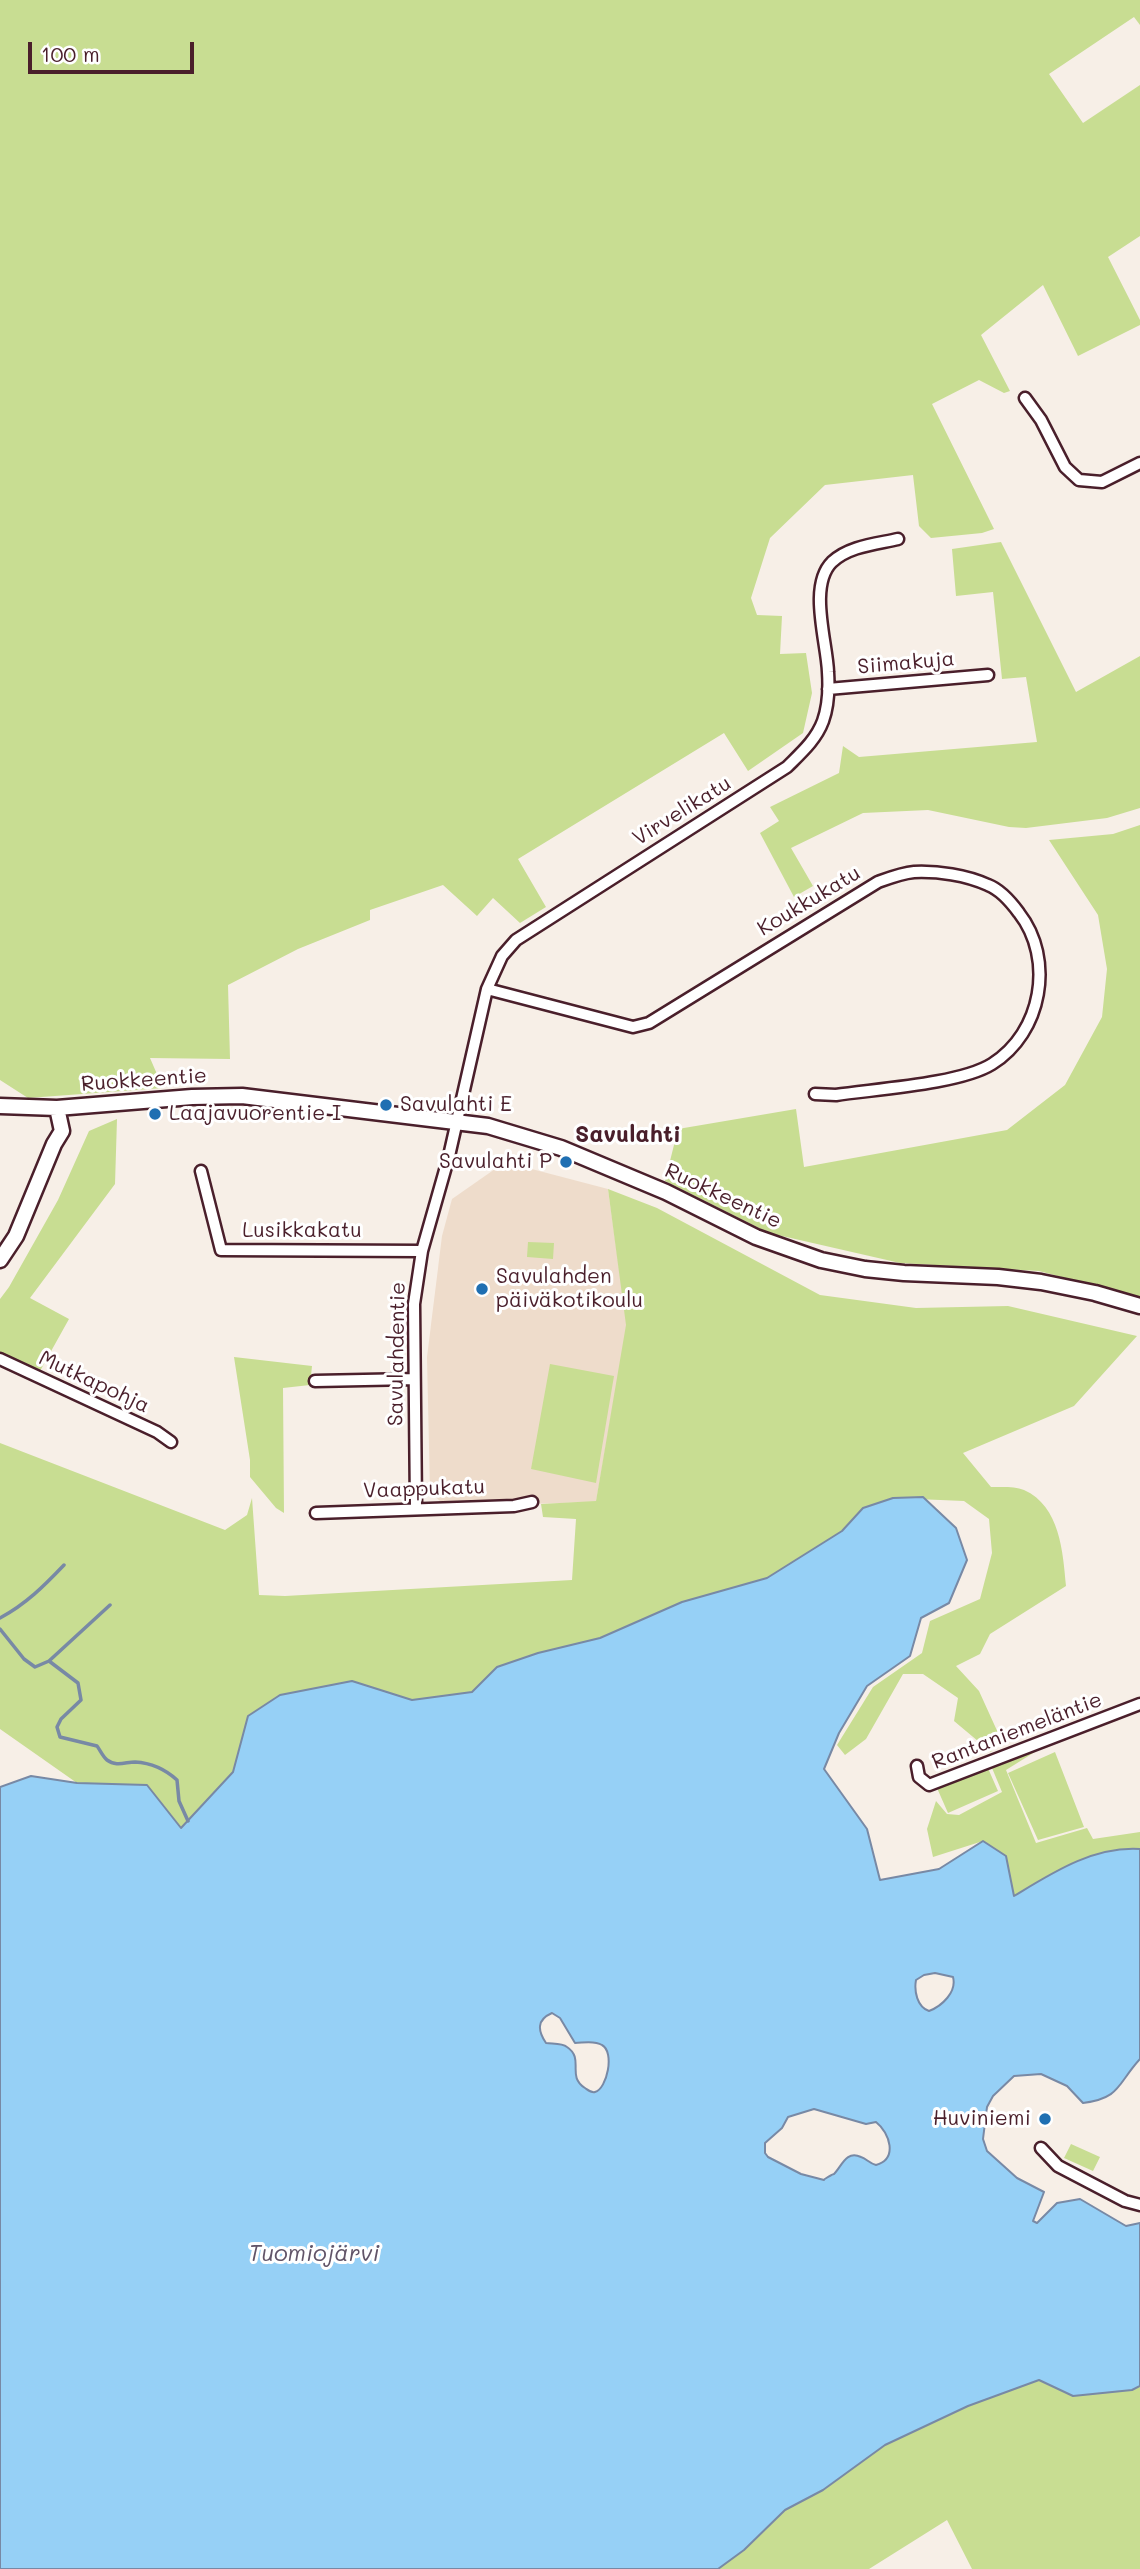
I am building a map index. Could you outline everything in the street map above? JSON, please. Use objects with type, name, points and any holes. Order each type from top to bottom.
[{"type":"street","points":[[1025,398],[1041,420],[1065,467],[1079,480],[1101,482],[1140,463]]},
{"type":"street","name":"Virvelikatu","points":[[456,1122],[488,989],[502,956],[516,940],[787,767],[812,742],[824,720],[829,675],[820,602],[821,580],[832,563],[851,550],[898,538]]},
{"type":"street","name":"Siimakuja","points":[[828,689],[988,675]]},
{"type":"street","name":"Koukkukatu","points":[[488,989],[633,1027],[649,1023],[878,881],[912,872],[946,874],[988,885],[1013,904],[1024,919],[1036,947],[1038,996],[1027,1027],[1003,1056],[991,1065],[964,1076],[836,1095],[815,1094]]},
{"type":"street","name":"Ruokkeentie","points":[[0,1106],[57,1108],[192,1097],[242,1096],[456,1122],[518,1133],[561,1148],[666,1192],[756,1237],[821,1260],[864,1269],[904,1273],[998,1277],[1041,1282],[1140,1306]]},
{"type":"street","points":[[0,1260],[16,1236],[54,1144],[62,1131],[57,1108]]},
{"type":"street","name":"Savulahdentie","points":[[416,1508],[414,1304],[422,1251],[456,1122]]},
{"type":"street","name":"Lusikkakatu","points":[[201,1171],[221,1250],[422,1251]]},
{"type":"street","name":"Mutkapohja","points":[[0,1359],[157,1432],[171,1442]]},
{"type":"street","points":[[315,1381],[413,1379]]},
{"type":"street","name":"Vaappukatu","points":[[316,1513],[514,1506],[532,1502]]},
{"type":"street","name":"Rantaniemeläntie","points":[[918,1766],[919,1777],[929,1785],[1140,1704]]},
{"type":"street","points":[[1041,2148],[1058,2166],[1125,2201],[1140,2205]]},
{"type":"shaded area","points":[[505,1162],[608,1189],[627,1325],[596,1502],[526,1504],[440,1501],[430,1492],[427,1357],[442,1236],[452,1199]]},
{"type":"green space","points":[[0,0],[1140,0],[1140,25],[1134,17],[1049,74],[1083,123],[1140,85],[1140,236],[1108,257],[1140,320],[1140,325],[1078,356],[1043,285],[981,335],[1010,391],[1004,393],[979,380],[932,404],[994,529],[982,533],[931,538],[919,526],[913,475],[825,485],[770,538],[751,598],[757,615],[782,616],[780,654],[806,653],[812,693],[803,733],[748,771],[724,733],[518,859],[546,907],[520,923],[493,898],[477,916],[443,885],[370,910],[370,920],[298,949],[228,985],[230,1059],[150,1058],[163,1088],[28,1098],[0,1080]]},
{"type":"green space","points":[[1001,542],[1076,692],[1140,656],[1140,808],[1107,818],[1026,828],[928,810],[863,813],[791,848],[813,886],[794,897],[760,833],[779,821],[770,807],[839,773],[843,746],[859,757],[1037,742],[1026,677],[1002,679],[993,592],[956,596],[952,549]]},
{"type":"green space","points":[[1140,825],[1140,1298],[1039,1271],[900,1263],[769,1233],[665,1181],[678,1129],[796,1109],[804,1167],[1007,1130],[1065,1085],[1102,1017],[1107,969],[1098,915],[1049,840],[1113,834]]},
{"type":"green space","points":[[117,1119],[115,1184],[30,1298],[69,1319],[40,1371],[0,1353],[0,1299],[58,1200],[89,1131]]},
{"type":"green space","points":[[608,1189],[657,1208],[820,1295],[916,1308],[1008,1306],[1137,1336],[1074,1406],[963,1453],[991,1487],[1024,1490],[1036,1497],[1045,1507],[1057,1531],[1065,1573],[1066,1586],[990,1634],[980,1654],[956,1666],[979,1691],[999,1735],[991,1752],[954,1721],[958,1698],[923,1674],[903,1674],[866,1739],[845,1755],[837,1745],[873,1687],[922,1653],[930,1621],[980,1599],[992,1553],[989,1519],[964,1501],[893,1498],[863,1508],[842,1531],[767,1578],[682,1602],[600,1638],[538,1653],[497,1667],[472,1692],[412,1700],[352,1681],[248,1716],[233,1772],[181,1829],[147,1785],[77,1783],[0,1729],[0,1443],[225,1530],[247,1515],[252,1498],[259,1595],[285,1596],[572,1580],[576,1519],[543,1517],[541,1504],[596,1501],[626,1325]]},
{"type":"green space","points":[[528,1242],[554,1243],[553,1259],[527,1257]]},
{"type":"green space","points":[[234,1357],[312,1366],[310,1385],[283,1388],[284,1513],[276,1508],[250,1477],[250,1460]]},
{"type":"green space","points":[[550,1364],[614,1376],[596,1483],[531,1469]]},
{"type":"green space","points":[[1046,1745],[1006,1770],[1036,1843],[1087,1828],[1093,1839],[1140,1832],[1140,1925],[1014,1896],[1006,1856],[983,1841],[933,1857],[927,1829],[936,1801],[947,1814],[959,1815],[1002,1792],[992,1768],[999,1761]]},
{"type":"green space","points":[[1055,1752],[1084,1827],[1038,1840],[1008,1773]]},
{"type":"green space","points":[[987,1766],[998,1791],[948,1813],[937,1788]]},
{"type":"green space","points":[[1071,2144],[1100,2157],[1093,2171],[1064,2158]]},
{"type":"green space","points":[[1039,2380],[1073,2396],[1132,2390],[1140,2386],[1140,2569],[972,2569],[947,2520],[869,2569],[718,2569],[744,2550],[785,2510],[823,2490],[885,2445],[968,2406]]},
{"type":"water","name":"Tuomiojärvi","points":[[923,1497],[956,1528],[967,1560],[949,1603],[921,1618],[910,1656],[867,1686],[839,1733],[824,1769],[867,1829],[880,1880],[939,1869],[983,1841],[1006,1856],[1014,1896],[1058,1870],[1089,1856],[1123,1849],[1140,1849],[1140,2059],[1112,2093],[1105,2098],[1083,2103],[1067,2086],[1041,2074],[1014,2076],[993,2096],[987,2107],[983,2139],[987,2151],[1017,2178],[1044,2192],[1033,2221],[1037,2223],[1057,2203],[1080,2199],[1126,2226],[1140,2223],[1140,2386],[1132,2390],[1073,2396],[1039,2380],[968,2406],[885,2445],[823,2490],[785,2510],[744,2550],[718,2569],[0,2569],[0,1787],[31,1776],[77,1783],[147,1785],[181,1828],[233,1772],[248,1716],[280,1695],[352,1681],[412,1700],[472,1692],[497,1667],[538,1653],[600,1638],[682,1602],[767,1578],[842,1531],[863,1508],[893,1498]],"holes":[[[935,1973],[953,1977],[954,1983],[947,1998],[929,2011],[917,1998],[916,1980]],[[552,2013],[560,2018],[575,2043],[596,2043],[606,2049],[609,2062],[606,2078],[595,2092],[591,2092],[577,2078],[572,2052],[560,2044],[546,2043],[540,2026]],[[814,2109],[866,2124],[876,2122],[888,2139],[889,2152],[883,2162],[876,2165],[856,2155],[848,2157],[834,2174],[824,2180],[801,2174],[765,2153],[765,2143],[782,2128],[788,2117]]]},
{"type":"waterway","points":[[0,1618],[34,1594],[64,1565]]},
{"type":"waterway","points":[[49,1661],[110,1605]]},
{"type":"waterway","points":[[0,1629],[24,1659],[35,1667],[49,1661],[78,1683],[81,1700],[61,1719],[57,1727],[60,1737],[97,1746],[110,1762],[153,1765],[168,1773],[177,1780],[179,1801],[188,1821]]},
{"type":"place","name":"Savulahti E","points":[[386,1105]]},
{"type":"place","name":"Laajavuorentie I","points":[[155,1114]]},
{"type":"place","name":"Savulahti P","points":[[566,1162]]},
{"type":"place","name":"Savulahden päiväkotikoulu","points":[[482,1289]]},
{"type":"place","name":"Huviniemi","points":[[1045,2119]]},
{"type":"district","name":"Savulahti","points":[[628,1135]]}]
